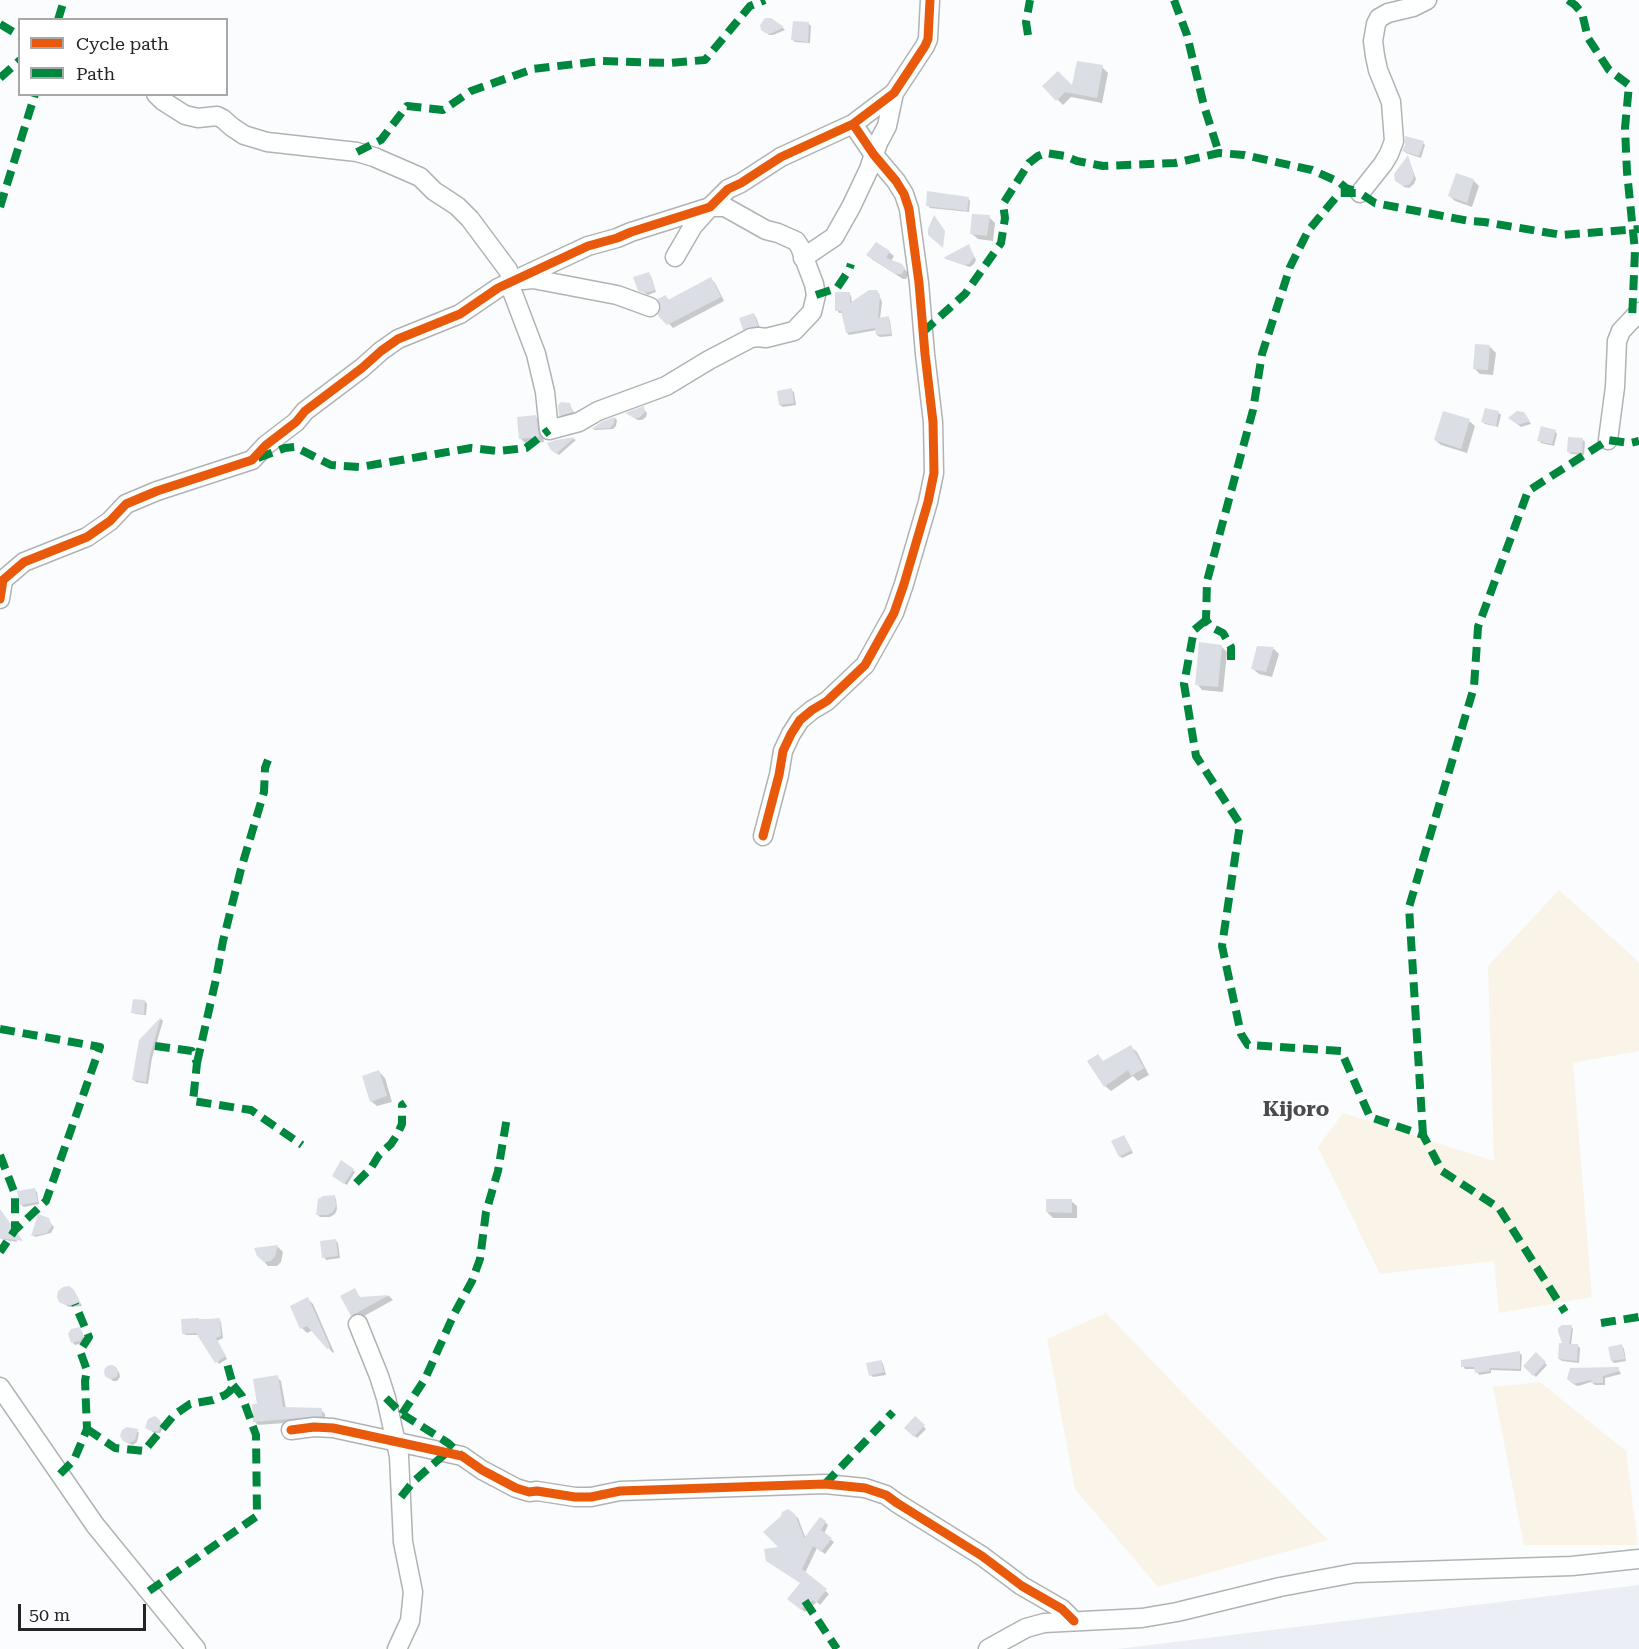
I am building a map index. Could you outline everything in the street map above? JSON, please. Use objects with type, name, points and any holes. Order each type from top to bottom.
[{"type":"street","points":[[675,256],[693,226],[728,189],[781,158],[854,124],[894,93],[928,39],[930,0]]},
{"type":"street","points":[[1360,193],[1383,164],[1394,141],[1391,102],[1378,70],[1372,41],[1376,24],[1379,18],[1388,13],[1413,7],[1427,0]]},
{"type":"street","points":[[803,258],[834,237],[851,207],[887,126],[894,93]]},
{"type":"street","points":[[0,599],[3,580],[24,562],[87,537],[110,521],[126,504],[157,491],[252,460],[267,445],[296,423],[305,411],[398,339],[460,314],[498,288],[509,283],[588,246],[710,207],[726,207],[766,230],[796,241],[814,284],[816,295],[812,312],[794,331],[766,338],[751,338],[702,363],[666,386],[598,411],[579,423],[549,430],[545,392],[536,354],[509,283],[508,270],[470,219],[457,206],[420,177],[374,157],[357,152],[267,142],[244,135],[216,116],[198,118],[184,115],[158,96]]},
{"type":"street","points":[[763,836],[783,751],[791,734],[800,720],[826,701],[865,666],[894,613],[928,502],[934,473],[933,422],[909,209],[896,181],[874,155],[854,124]]},
{"type":"street","points":[[509,283],[533,279],[544,280],[616,295],[650,307]]},
{"type":"street","points":[[1608,440],[1615,387],[1617,341],[1621,331],[1639,312]]},
{"type":"street","points":[[358,1324],[386,1398],[399,1456],[404,1542],[413,1592],[410,1620],[397,1649]]},
{"type":"street","points":[[0,1387],[95,1525],[196,1649]]},
{"type":"street","points":[[291,1430],[315,1427],[333,1428],[462,1456],[482,1470],[523,1490],[575,1497],[591,1497],[620,1491],[825,1485],[865,1488],[886,1495],[982,1556],[1022,1586],[1062,1609],[1074,1621]]},
{"type":"street","points":[[988,1649],[1026,1628],[1044,1623],[1142,1618],[1177,1612],[1280,1587],[1355,1573],[1572,1566],[1639,1559]]},
{"type":"shaded area","points":[[1559,890],[1639,962],[1639,1051],[1573,1063],[1592,1297],[1499,1313],[1494,1261],[1380,1274],[1318,1147],[1343,1113],[1494,1161],[1488,966]]},
{"type":"shaded area","points":[[1106,1313],[1328,1540],[1158,1587],[1075,1489],[1047,1339]]},
{"type":"shaded area","points":[[1540,1382],[1626,1451],[1638,1545],[1524,1545],[1493,1387]]},
{"type":"shaded area","points":[[1639,1585],[1639,1649],[1117,1649]]},
{"type":"building","points":[[765,18],[771,18],[784,27],[770,34],[765,33],[761,30],[760,25]]},
{"type":"building","points":[[793,21],[809,22],[808,42],[791,40]]},
{"type":"building","points":[[1077,61],[1103,65],[1097,98],[1065,92],[1056,101],[1042,86],[1058,71],[1072,85]]},
{"type":"building","points":[[1405,136],[1424,141],[1419,156],[1402,151]]},
{"type":"building","points":[[1408,155],[1414,176],[1409,185],[1403,186],[1395,181],[1394,174]]},
{"type":"building","points":[[1456,173],[1474,179],[1467,203],[1448,196]]},
{"type":"building","points":[[927,191],[969,197],[967,211],[926,206]]},
{"type":"building","points":[[972,214],[990,215],[987,236],[970,234]]},
{"type":"building","points":[[934,215],[945,231],[943,248],[928,235]]},
{"type":"building","points":[[876,242],[890,251],[886,258],[902,264],[905,268],[902,274],[895,274],[866,255]]},
{"type":"building","points":[[969,244],[974,257],[969,264],[964,265],[943,258]]},
{"type":"building","points":[[649,272],[655,290],[645,293],[638,291],[633,277]]},
{"type":"building","points":[[711,277],[721,297],[667,325],[659,317],[661,306],[657,299],[666,295],[668,300]]},
{"type":"building","points":[[869,290],[877,290],[880,295],[878,318],[889,316],[891,334],[876,335],[875,328],[846,333],[841,311],[835,311],[835,292],[850,292],[850,303]]},
{"type":"building","points":[[754,313],[758,326],[743,330],[739,318]]},
{"type":"building","points":[[1475,344],[1490,345],[1488,370],[1473,369]]},
{"type":"building","points":[[792,388],[794,403],[779,405],[777,391]]},
{"type":"building","points":[[561,402],[570,403],[573,412],[559,416],[558,405]]},
{"type":"building","points":[[644,406],[645,412],[639,418],[625,413]]},
{"type":"building","points":[[1485,408],[1499,411],[1496,426],[1481,422]]},
{"type":"building","points":[[1443,411],[1470,419],[1461,449],[1434,440]]},
{"type":"building","points":[[1517,411],[1524,412],[1530,421],[1518,425],[1508,418]]},
{"type":"building","points":[[536,415],[539,437],[519,439],[517,417]]},
{"type":"building","points":[[615,417],[610,428],[591,429],[603,421]]},
{"type":"building","points":[[1541,426],[1556,430],[1552,444],[1537,441]]},
{"type":"building","points":[[575,437],[556,454],[547,443],[556,440]]},
{"type":"building","points":[[1568,437],[1583,438],[1582,453],[1567,452]]},
{"type":"building","points":[[1199,642],[1222,645],[1218,687],[1195,685]]},
{"type":"building","points":[[1257,646],[1274,647],[1266,672],[1251,669]]},
{"type":"building","points":[[133,999],[145,1000],[144,1014],[131,1013]]},
{"type":"building","points":[[161,1017],[150,1055],[146,1082],[132,1080],[139,1040]]},
{"type":"building","points":[[1131,1045],[1144,1068],[1131,1076],[1128,1070],[1104,1087],[1087,1061],[1098,1054],[1103,1061]]},
{"type":"building","points":[[379,1070],[387,1096],[370,1102],[362,1076]]},
{"type":"building","points":[[1124,1135],[1132,1150],[1119,1157],[1111,1141]]},
{"type":"building","points":[[341,1160],[354,1169],[344,1184],[332,1176]]},
{"type":"building","points":[[35,1188],[38,1202],[20,1205],[17,1191]]},
{"type":"building","points":[[335,1195],[336,1206],[333,1212],[327,1215],[316,1215],[318,1199]]},
{"type":"building","points":[[1046,1199],[1072,1199],[1072,1213],[1046,1212]]},
{"type":"building","points":[[0,1209],[23,1241],[0,1238]]},
{"type":"building","points":[[38,1214],[49,1218],[52,1226],[47,1233],[31,1236]]},
{"type":"building","points":[[336,1239],[338,1256],[322,1258],[320,1241]]},
{"type":"building","points":[[278,1245],[271,1261],[264,1262],[257,1256],[254,1248]]},
{"type":"building","points":[[69,1286],[74,1290],[81,1304],[65,1305],[59,1302],[58,1291]]},
{"type":"building","points":[[355,1288],[360,1297],[389,1295],[351,1316],[340,1296]]},
{"type":"building","points":[[308,1297],[330,1347],[327,1349],[307,1326],[300,1329],[290,1306]]},
{"type":"building","points":[[199,1318],[199,1320],[220,1318],[221,1336],[216,1338],[226,1356],[215,1363],[196,1333],[182,1334],[181,1319]]},
{"type":"building","points":[[1562,1325],[1572,1325],[1569,1344],[1578,1344],[1577,1361],[1558,1359],[1559,1343],[1562,1343],[1558,1328]]},
{"type":"building","points":[[80,1327],[83,1336],[80,1341],[71,1343],[68,1334],[71,1329]]},
{"type":"building","points":[[1622,1344],[1625,1359],[1611,1361],[1608,1347]]},
{"type":"building","points":[[1520,1351],[1520,1369],[1489,1368],[1490,1371],[1475,1373],[1474,1367],[1461,1367],[1461,1360]]},
{"type":"building","points":[[1536,1352],[1546,1362],[1533,1376],[1523,1366]]},
{"type":"building","points":[[881,1360],[884,1372],[869,1376],[866,1363]]},
{"type":"building","points":[[108,1365],[114,1365],[118,1372],[114,1379],[108,1379],[104,1375],[104,1369]]},
{"type":"building","points":[[1619,1367],[1619,1371],[1603,1376],[1603,1383],[1591,1383],[1591,1380],[1573,1384],[1567,1379],[1570,1368]]},
{"type":"building","points":[[278,1375],[283,1407],[322,1408],[322,1416],[253,1422],[252,1404],[257,1404],[253,1379]]},
{"type":"building","points":[[155,1416],[162,1424],[158,1431],[145,1428],[148,1419]]},
{"type":"building","points":[[915,1416],[925,1425],[914,1437],[904,1428]]},
{"type":"building","points":[[127,1427],[138,1429],[135,1440],[129,1443],[123,1441],[120,1436],[122,1430]]},
{"type":"building","points":[[788,1509],[795,1514],[804,1538],[820,1517],[826,1521],[821,1530],[832,1538],[821,1552],[813,1546],[802,1569],[827,1589],[816,1603],[813,1600],[801,1610],[787,1599],[800,1583],[766,1561],[764,1549],[778,1547],[763,1532],[781,1516],[782,1512]]},
{"type":"marked path","points":[[59,18],[64,0]]},
{"type":"marked path","points":[[357,152],[381,140],[407,106],[443,110],[471,91],[533,69],[601,61],[670,63],[705,60],[750,6],[765,0]]},
{"type":"marked path","points":[[1028,35],[1026,22],[1030,0]]},
{"type":"marked path","points":[[1174,0],[1187,35],[1204,106],[1219,153]]},
{"type":"marked path","points":[[1568,0],[1582,13],[1588,38],[1609,70],[1629,85],[1625,128],[1635,251],[1632,320]]},
{"type":"marked path","points":[[0,24],[18,35]]},
{"type":"marked path","points":[[0,78],[18,62]]},
{"type":"marked path","points":[[0,207],[34,96]]},
{"type":"marked path","points":[[923,332],[965,294],[1001,243],[1005,218],[1003,204],[1029,163],[1046,153],[1103,166],[1175,163],[1219,153],[1244,155],[1312,170],[1355,191]]},
{"type":"marked path","points":[[1231,660],[1231,647],[1223,633],[1211,627],[1206,620],[1207,581],[1253,410],[1262,354],[1290,267],[1308,231],[1340,193],[1360,193],[1375,203],[1469,221],[1562,235],[1639,229]]},
{"type":"marked path","points":[[816,295],[837,288],[851,264]]},
{"type":"marked path","points":[[258,458],[285,448],[295,447],[331,465],[360,467],[471,448],[498,451],[526,448],[549,430]]},
{"type":"marked path","points":[[1423,1135],[1409,907],[1474,687],[1478,627],[1528,491],[1608,440],[1630,443],[1639,441]]},
{"type":"marked path","points":[[1206,620],[1194,630],[1184,684],[1196,756],[1240,824],[1222,946],[1241,1034],[1248,1045],[1341,1051],[1370,1117],[1423,1135],[1442,1171],[1499,1208],[1565,1312]]},
{"type":"marked path","points":[[197,1063],[223,941],[264,792],[265,768],[268,760]]},
{"type":"marked path","points":[[0,1029],[100,1047],[46,1201],[15,1230]]},
{"type":"marked path","points":[[155,1046],[192,1051],[197,1063],[193,1101],[251,1110],[302,1145]]},
{"type":"marked path","points":[[356,1183],[397,1135],[402,1124],[402,1105],[405,1103]]},
{"type":"marked path","points":[[402,1414],[425,1379],[454,1314],[472,1281],[480,1259],[486,1212],[498,1171],[507,1117]]},
{"type":"marked path","points":[[0,1155],[15,1194],[15,1230],[0,1252]]},
{"type":"marked path","points":[[60,1474],[74,1460],[87,1429],[85,1381],[87,1370],[80,1351],[89,1337],[75,1304]]},
{"type":"marked path","points":[[1601,1323],[1639,1317]]},
{"type":"marked path","points":[[87,1429],[115,1448],[144,1451],[174,1415],[190,1404],[213,1400],[230,1391],[233,1385],[226,1360]]},
{"type":"marked path","points":[[149,1591],[257,1516],[256,1435],[242,1396],[233,1385]]},
{"type":"marked path","points":[[386,1398],[402,1414],[448,1443],[460,1454]]},
{"type":"marked path","points":[[825,1484],[893,1412]]},
{"type":"marked path","points":[[401,1497],[413,1482],[446,1453]]},
{"type":"marked path","points":[[805,1601],[837,1649]]},
{"type":"cycle path","points":[[0,599],[3,580],[24,562],[87,537],[110,521],[126,504],[157,491],[252,460],[266,445],[296,422],[305,411],[398,339],[460,314],[498,288],[588,246],[710,207],[728,189],[781,157],[853,124],[894,93],[925,46],[928,39],[930,0]]},
{"type":"cycle path","points":[[763,836],[783,751],[791,734],[800,720],[827,701],[865,665],[894,613],[928,502],[934,473],[933,422],[909,209],[896,181],[874,155],[853,124]]},
{"type":"cycle path","points":[[291,1430],[314,1427],[333,1428],[462,1456],[482,1470],[516,1488],[529,1492],[537,1491],[575,1497],[591,1497],[620,1491],[825,1484],[865,1488],[886,1495],[982,1556],[1022,1586],[1062,1609],[1074,1621]]},
{"type":"district","name":"Kijoro","points":[[1296,1110]]}]
